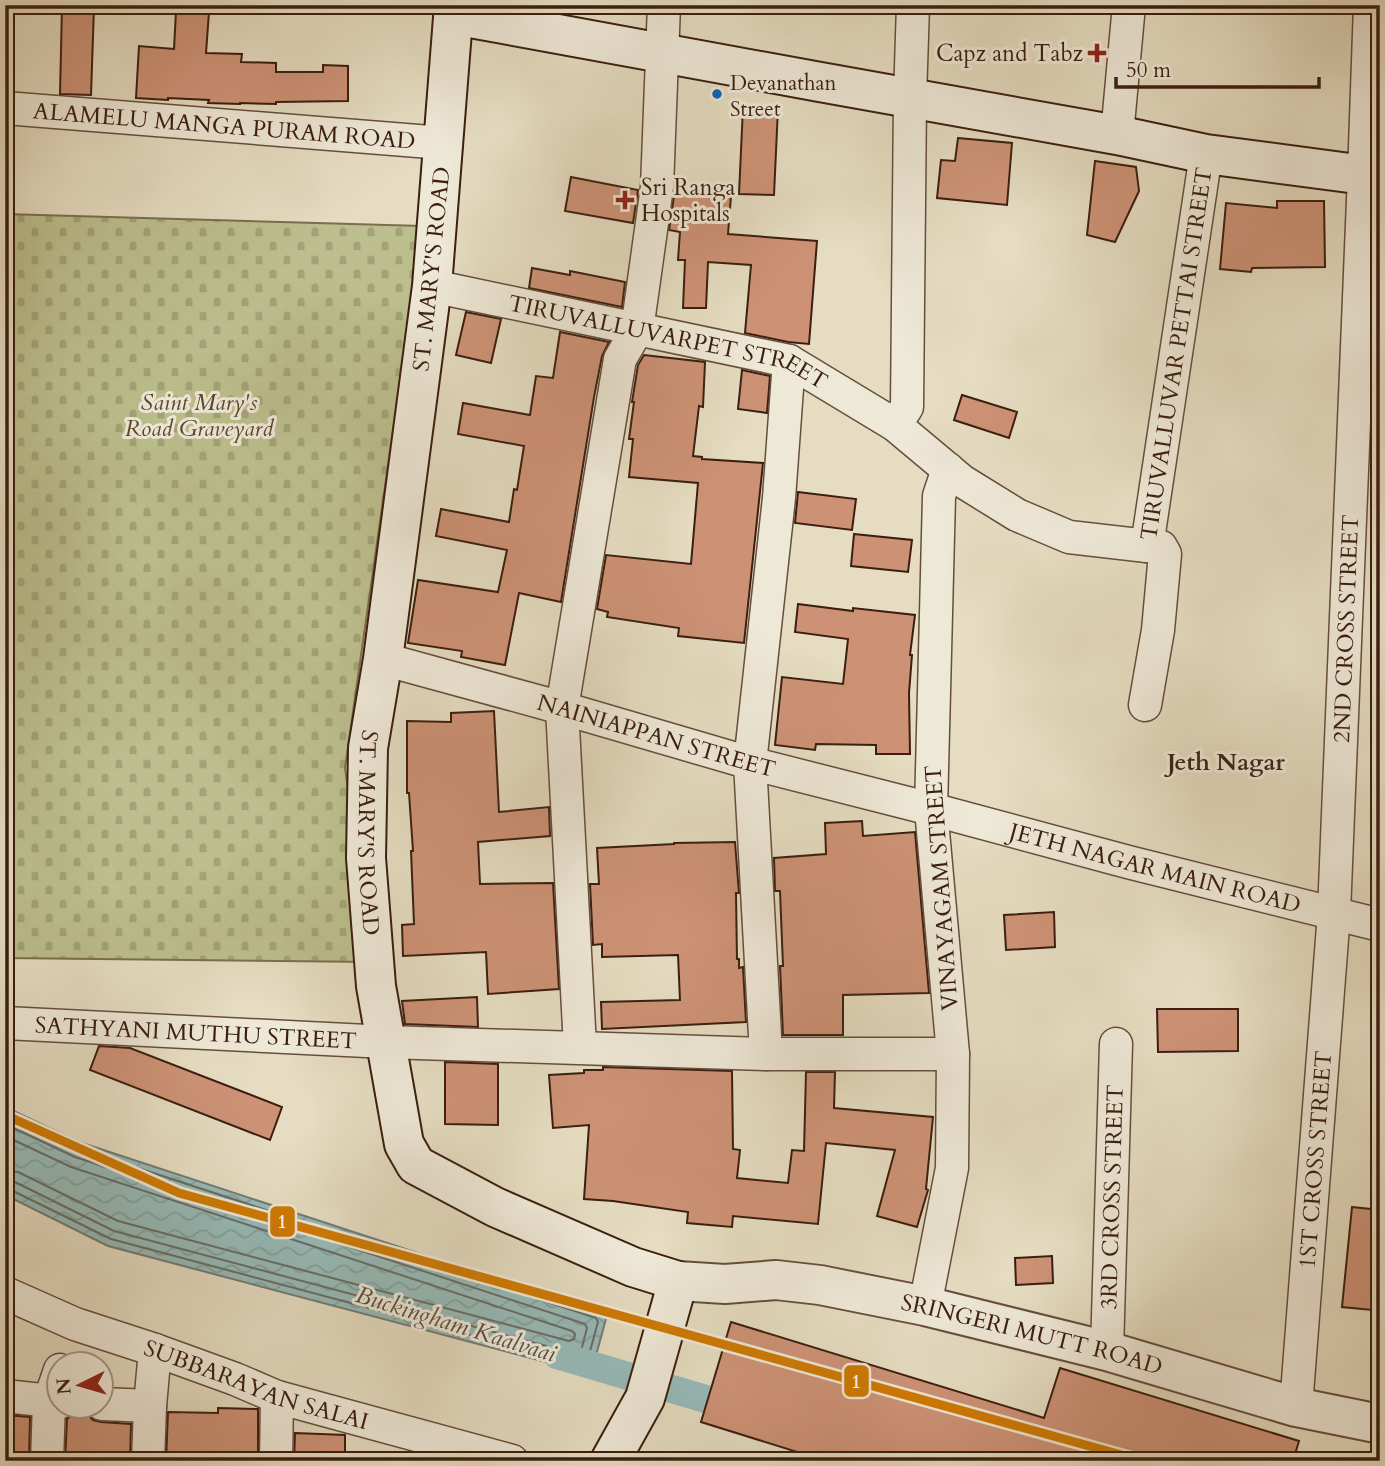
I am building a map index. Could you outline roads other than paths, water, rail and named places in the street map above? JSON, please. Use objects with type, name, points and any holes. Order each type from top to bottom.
[{"type":"main road","points":[[454,10],[663,53],[1117,135],[1206,154],[1372,176]]},
{"type":"main road","name":"ST. MARY'S ROAD","points":[[454,10],[432,286],[383,659],[368,748],[366,858],[376,986],[404,1144],[416,1165],[508,1212],[633,1267],[678,1281]]},
{"type":"main road","name":"SRINGERI MUTT ROAD","points":[[678,1281],[725,1283],[776,1280],[820,1284],[1107,1350],[1296,1406],[1380,1424]]},
{"type":"main road","points":[[610,1461],[645,1398],[678,1281]]},
{"type":"street","points":[[580,1047],[562,708],[620,359],[637,330],[657,187],[664,5]]},
{"type":"street","points":[[895,425],[906,407],[913,5]]},
{"type":"street","points":[[1117,135],[1129,5]]},
{"type":"street","name":"2ND CROSS STREET","points":[[1334,913],[1372,176],[1374,77],[1370,5]]},
{"type":"street","name":"ALAMELU MANGA PURAM ROAD","points":[[5,108],[443,143]]},
{"type":"street","name":"TIRUVALLUVAR PETTAI STREET","points":[[1145,705],[1158,630],[1165,554],[1161,547],[1147,546],[1206,154]]},
{"type":"street","name":"TIRUVALLUVARPET STREET","points":[[432,286],[789,361],[895,425],[962,481],[1017,515],[1069,537],[1147,546]]},
{"type":"street","points":[[765,1054],[750,764],[779,498],[789,361]]},
{"type":"street","name":"VINAYAGAM STREET","points":[[925,1306],[952,1168],[953,1054],[931,809],[939,496],[948,469]]},
{"type":"street","name":"NAINIAPPAN STREET","points":[[383,659],[562,708],[750,764],[931,809]]},
{"type":"street","name":"JETH NAGAR MAIN ROAD","points":[[931,809],[1380,925]]},
{"type":"street","name":"1ST CROSS STREET","points":[[1296,1406],[1334,913]]},
{"type":"street","name":"SATHYANI MUTHU STREET","points":[[5,1023],[387,1042],[765,1054],[953,1054]]},
{"type":"street","name":"3RD CROSS STREET","points":[[1107,1350],[1116,1044]]},
{"type":"street","name":"SUBBARAYAN SALAI","points":[[5,1293],[75,1324],[235,1379],[277,1398],[512,1461]]},
{"type":"street","points":[[66,1350],[75,1324]]},
{"type":"street","points":[[148,1461],[149,1406],[155,1350]]},
{"type":"street","points":[[5,1396],[46,1401]]},
{"type":"street","points":[[276,1461],[277,1398]]},
{"type":"street","points":[[116,1405],[149,1406]]},
{"type":"street","points":[[47,1461],[52,1420]]},
{"type":"water","points":[[5,1107],[79,1142],[607,1315],[591,1374],[108,1246],[5,1195]]},
{"type":"waterway","name":"Buckingham Kaalvaai","points":[[557,1355],[743,1410]]},
{"type":"place","name":"Capz and Tabz","points":[[1097,53]]},
{"type":"place","name":"Devanathan Street","points":[[717,94]]},
{"type":"place","name":"Sri Ranga Hospitals","points":[[625,200]]},
{"type":"district","name":"Jeth Nagar","points":[[1226,762]]},
{"type":"park label","name":"Saint Mary's Road Graveyard","points":[[199,415]]}]
